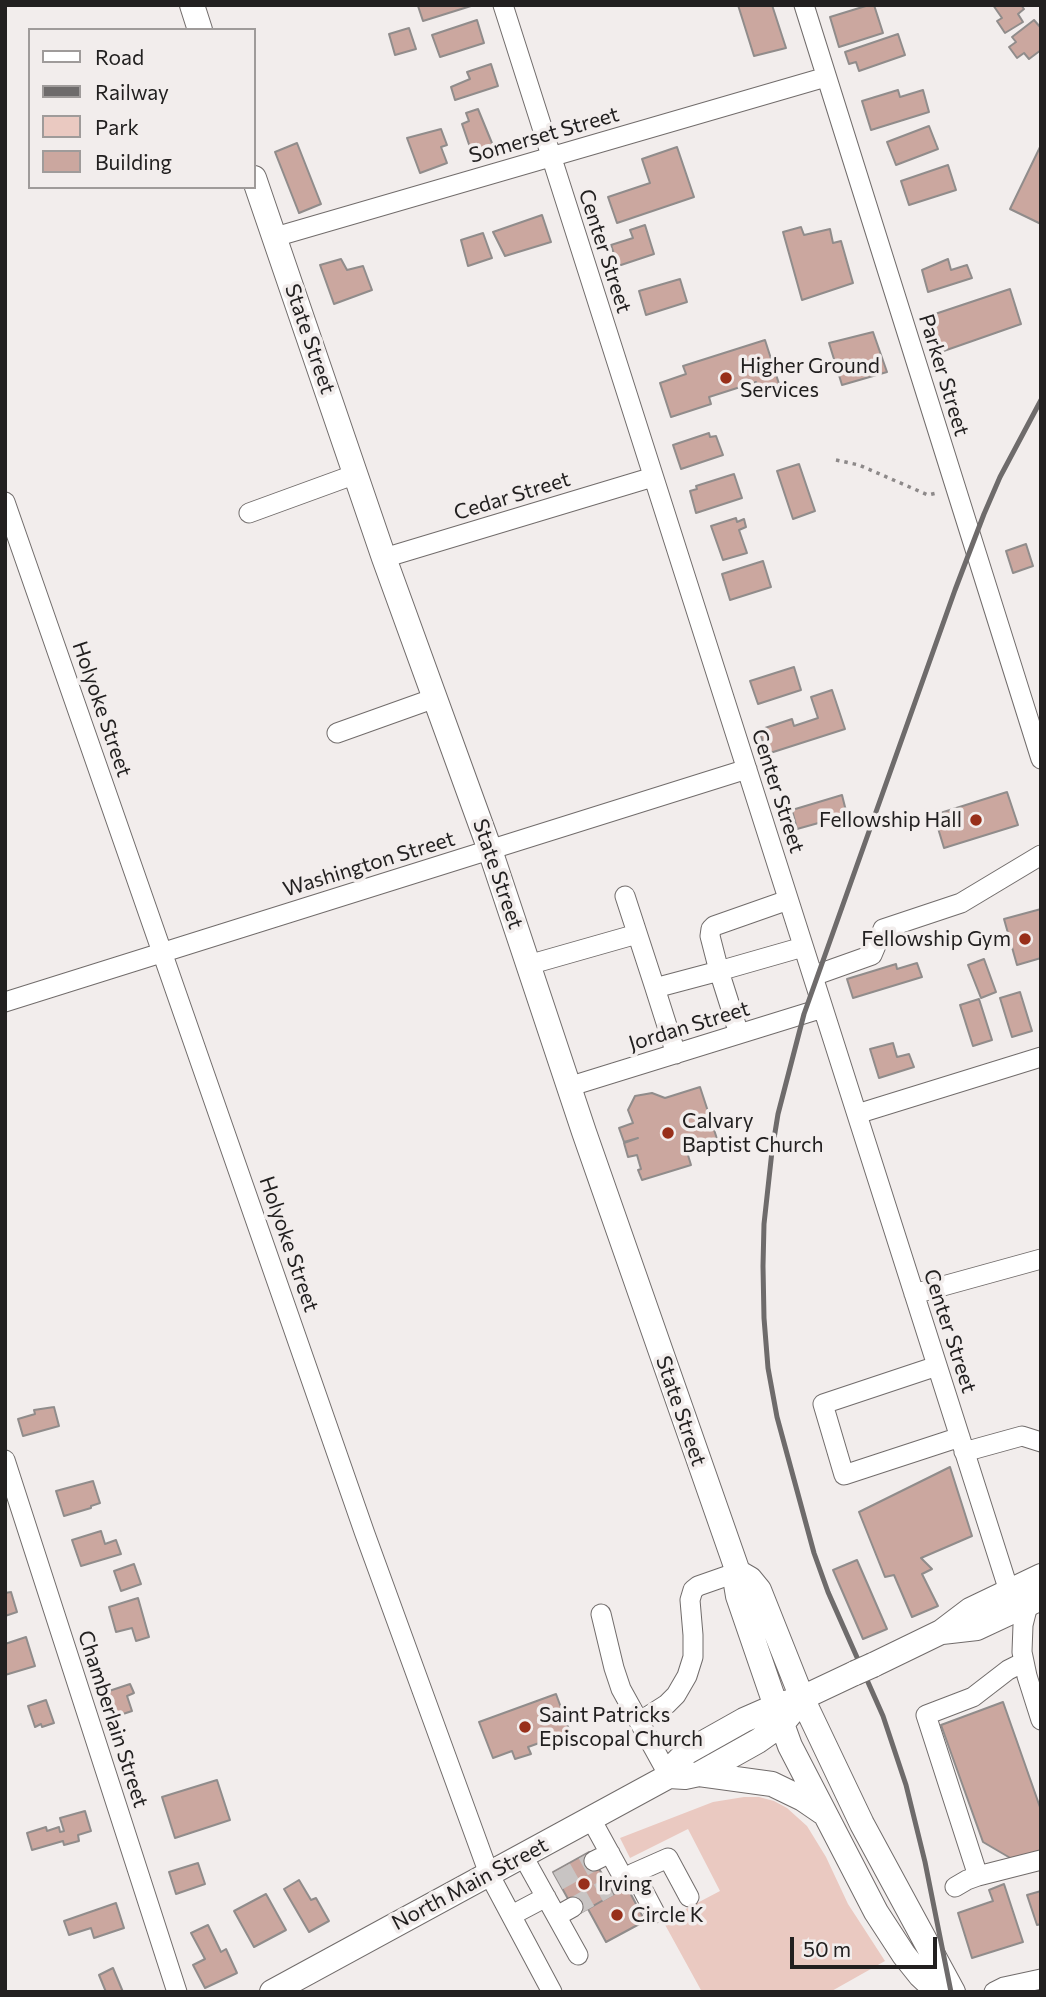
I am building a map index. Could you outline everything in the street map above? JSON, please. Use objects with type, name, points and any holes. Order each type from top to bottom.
[{"type":"main road","points":[[192,5],[199,28]]},
{"type":"main road","name":"State Street","points":[[256,184],[384,558],[490,850],[568,1087],[738,1572],[738,1596],[790,1746],[858,1879],[889,1933],[920,1975],[938,1992]]},
{"type":"main road","name":"State Street","points":[[738,1572],[750,1579],[759,1590],[802,1698],[862,1824],[953,1992]]},
{"type":"main road","name":"North Main Street","points":[[272,1992],[669,1776],[699,1774],[758,1741],[779,1715],[802,1698],[941,1632],[970,1610],[1026,1598],[1041,1576]]},
{"type":"main road","name":"North Main Street","points":[[669,1776],[676,1763],[687,1752],[744,1720],[779,1715]]},
{"type":"main road","points":[[699,1774],[772,1784],[803,1799],[825,1815]]},
{"type":"street","name":"Center Street","points":[[503,5],[962,1445],[1026,1598],[1021,1639],[1024,1662],[1041,1720]]},
{"type":"street","name":"Parker Street","points":[[804,5],[1041,759]]},
{"type":"street","name":"Somerset Street","points":[[275,237],[826,76]]},
{"type":"street","points":[[249,513],[356,474]]},
{"type":"street","name":"Cedar Street","points":[[384,558],[653,477]]},
{"type":"street","name":"Holyoke Street","points":[[5,502],[365,1534],[489,1874],[552,1992]]},
{"type":"street","points":[[337,733],[435,698]]},
{"type":"street","name":"Washington Street","points":[[5,1002],[747,769]]},
{"type":"street","points":[[813,976],[872,955],[883,929],[961,903],[1041,855]]},
{"type":"street","points":[[625,896],[676,1054]]},
{"type":"street","points":[[739,1034],[719,971],[710,936],[711,929],[788,900]]},
{"type":"street","points":[[528,965],[637,934]]},
{"type":"street","points":[[655,988],[803,947]]},
{"type":"street","name":"Jordan Street","points":[[568,1087],[823,1008]]},
{"type":"street","points":[[857,1114],[1041,1057]]},
{"type":"street","points":[[914,1294],[1041,1259]]},
{"type":"street","points":[[937,1366],[823,1404],[844,1475],[962,1445],[1022,1436],[1041,1442]]},
{"type":"street","name":"Chamberlain Street","points":[[5,1460],[177,1992]]},
{"type":"street","points":[[639,1722],[667,1704],[687,1676],[693,1657],[690,1600],[693,1590],[738,1572]]},
{"type":"street","points":[[601,1614],[617,1679],[669,1776]]},
{"type":"street","points":[[978,1876],[926,1715],[973,1697],[1008,1670],[1024,1662]]},
{"type":"street","points":[[591,1819],[602,1857],[655,1913]]},
{"type":"street","points":[[523,1856],[565,1912],[578,1955]]},
{"type":"street","points":[[623,1880],[668,1858],[689,1897]]},
{"type":"street","points":[[956,1887],[978,1876],[1041,1860]]},
{"type":"street","points":[[512,1915],[549,1889]]},
{"type":"street","points":[[993,1992],[1041,1979]]},
{"type":"path","points":[[836,460],[859,465],[928,495],[956,488]]},
{"type":"green space","points":[[744,1797],[774,1801],[787,1808],[807,1826],[826,1857],[848,1904],[885,1961],[830,1992],[702,1992],[663,1921],[720,1891],[688,1829],[630,1858],[620,1838],[713,1802]]},
{"type":"building","points":[[738,5],[772,5],[786,48],[754,56]]},
{"type":"building","points":[[874,5],[883,33],[839,47],[830,17]]},
{"type":"building","points":[[993,5],[1021,5],[1024,9],[1018,14],[1023,22],[1005,33],[997,21],[1002,18]]},
{"type":"building","points":[[418,6],[471,6],[423,21]]},
{"type":"building","points":[[477,20],[484,43],[440,57],[432,35]]},
{"type":"building","points":[[1034,20],[1041,28],[1041,50],[1029,59],[1024,53],[1017,58],[1009,47],[1016,42],[1012,37]]},
{"type":"building","points":[[409,28],[416,49],[395,55],[389,34]]},
{"type":"building","points":[[898,34],[905,55],[859,71],[856,62],[849,64],[845,52]]},
{"type":"building","points":[[491,64],[498,86],[455,100],[451,87],[470,79],[467,72]]},
{"type":"building","points":[[898,90],[900,97],[923,90],[929,112],[871,130],[862,101]]},
{"type":"building","points":[[478,109],[494,148],[473,156],[462,124],[469,121],[466,113]]},
{"type":"building","points":[[929,126],[938,149],[896,165],[887,142]]},
{"type":"building","points":[[441,129],[447,145],[441,147],[447,163],[420,173],[407,138]]},
{"type":"building","points":[[297,143],[321,204],[299,213],[275,152]]},
{"type":"building","points":[[1041,145],[1041,224],[1010,209]]},
{"type":"building","points":[[677,147],[694,197],[617,223],[608,197],[650,183],[642,159]]},
{"type":"building","points":[[948,165],[956,190],[909,205],[901,181]]},
{"type":"building","points":[[542,215],[551,242],[505,256],[493,232]]},
{"type":"building","points":[[645,225],[654,254],[618,266],[611,245],[633,238],[630,230]]},
{"type":"building","points":[[801,227],[804,235],[830,229],[833,243],[841,241],[853,283],[802,300],[783,232]]},
{"type":"building","points":[[483,233],[492,258],[468,266],[461,240]]},
{"type":"building","points":[[341,259],[347,270],[363,266],[372,290],[334,304],[320,265]]},
{"type":"building","points":[[948,259],[951,270],[967,265],[972,278],[928,292],[922,270]]},
{"type":"building","points":[[680,279],[687,302],[646,315],[639,291]]},
{"type":"building","points":[[1010,289],[1021,324],[938,353],[926,317]]},
{"type":"building","points":[[873,332],[887,372],[842,385],[829,343]]},
{"type":"building","name":"Higher Ground Services","points":[[765,340],[780,387],[760,394],[756,382],[709,397],[711,404],[671,417],[660,383],[686,374],[683,366]]},
{"type":"building","points":[[709,433],[710,437],[716,436],[723,455],[681,469],[673,445]]},
{"type":"building","points":[[799,464],[815,511],[793,519],[777,471]]},
{"type":"building","points":[[734,474],[742,498],[696,513],[690,491],[697,489],[696,486]]},
{"type":"building","points":[[736,518],[737,522],[744,519],[746,527],[739,530],[747,553],[723,560],[711,526]]},
{"type":"building","points":[[1026,544],[1033,566],[1013,573],[1006,551]]},
{"type":"building","points":[[763,561],[771,587],[730,600],[722,574]]},
{"type":"building","points":[[794,667],[801,690],[758,704],[750,681]]},
{"type":"building","points":[[832,690],[845,729],[767,754],[759,730],[792,719],[794,726],[818,718],[811,697]]},
{"type":"building","name":"Fellowship Hall","points":[[1007,792],[1018,825],[944,848],[934,815]]},
{"type":"building","points":[[842,795],[847,815],[797,829],[792,810]]},
{"type":"building","name":"Fellowship Gym","points":[[1041,909],[1041,958],[1017,965],[1004,919]]},
{"type":"building","points":[[984,959],[996,992],[981,998],[968,965]]},
{"type":"building","points":[[917,963],[922,977],[853,998],[847,979],[896,964],[897,969]]},
{"type":"building","points":[[1020,992],[1032,1031],[1012,1037],[1000,998]]},
{"type":"building","points":[[979,999],[992,1040],[973,1046],[960,1005]]},
{"type":"building","points":[[893,1043],[897,1057],[909,1054],[914,1067],[879,1078],[870,1049]]},
{"type":"building","name":"Calvary Baptist Church","points":[[700,1087],[720,1148],[710,1151],[708,1145],[687,1152],[691,1165],[642,1180],[637,1155],[628,1157],[624,1143],[638,1138],[624,1142],[619,1128],[633,1123],[628,1110],[635,1096],[652,1093],[665,1098]]},
{"type":"building","points":[[54,1407],[59,1426],[23,1436],[18,1419],[35,1414],[34,1410]]},
{"type":"building","points":[[950,1467],[972,1536],[921,1558],[932,1569],[922,1574],[938,1606],[912,1617],[894,1575],[885,1577],[859,1512]]},
{"type":"building","points":[[93,1481],[100,1503],[64,1516],[56,1491]]},
{"type":"building","points":[[101,1531],[105,1544],[116,1540],[121,1554],[81,1566],[72,1540]]},
{"type":"building","points":[[857,1560],[887,1629],[863,1639],[833,1570]]},
{"type":"building","points":[[134,1564],[141,1584],[121,1591],[114,1571]]},
{"type":"building","points":[[11,1592],[17,1612],[5,1616],[5,1593]]},
{"type":"building","points":[[138,1598],[149,1637],[136,1641],[132,1628],[116,1632],[109,1607]]},
{"type":"building","points":[[26,1637],[35,1666],[5,1675],[5,1644]]},
{"type":"building","points":[[130,1684],[134,1693],[127,1696],[132,1711],[114,1717],[106,1692]]},
{"type":"building","name":"Saint Patricks Episcopal Church","points":[[556,1694],[570,1732],[528,1747],[531,1754],[515,1759],[512,1751],[493,1758],[479,1722]]},
{"type":"building","points":[[46,1700],[54,1723],[35,1727],[28,1706]]},
{"type":"building","points":[[1003,1702],[1041,1810],[1041,1851],[1012,1859],[983,1842],[941,1725]]},
{"type":"building","points":[[217,1780],[230,1820],[175,1838],[162,1797]]},
{"type":"building","points":[[85,1811],[91,1831],[78,1835],[79,1841],[64,1845],[63,1841],[32,1850],[27,1833],[46,1827],[47,1831],[59,1827],[60,1832],[64,1831],[60,1818]]},
{"type":"building","name":"Irving","points":[[589,1852],[614,1894],[577,1915],[553,1872]]},
{"type":"building","points":[[198,1863],[205,1884],[176,1894],[169,1872]]},
{"type":"building","points":[[299,1880],[311,1900],[316,1898],[329,1921],[309,1932],[284,1889]]},
{"type":"building","points":[[1004,1884],[1023,1942],[972,1958],[958,1913],[993,1901],[989,1890]]},
{"type":"building","name":"Circle K","points":[[626,1885],[645,1921],[606,1942],[588,1909]]},
{"type":"building","points":[[1041,1891],[1041,1924],[1037,1925],[1027,1895]]},
{"type":"building","points":[[266,1894],[286,1930],[254,1947],[234,1911]]},
{"type":"building","points":[[116,1903],[124,1928],[94,1938],[91,1928],[69,1935],[64,1921]]},
{"type":"building","points":[[208,1925],[221,1952],[226,1949],[237,1973],[205,1988],[193,1965],[205,1959],[191,1933]]},
{"type":"building","points":[[113,1968],[123,1992],[106,1992],[99,1975]]},
{"type":"tunnel","points":[[558,1881],[594,1861]]},
{"type":"tunnel","points":[[573,1907],[609,1887]]},
{"type":"railway","points":[[951,1992],[925,1862],[906,1785],[883,1716],[828,1592],[814,1553],[777,1417],[768,1368],[764,1318],[764,1224],[778,1114],[804,1014],[984,514],[1000,477],[1041,400]]},
{"type":"place","name":"Higher Ground Services","points":[[726,378]]},
{"type":"place","name":"Fellowship Hall","points":[[976,820]]},
{"type":"place","name":"Fellowship Gym","points":[[1025,939]]},
{"type":"place","name":"Calvary Baptist Church","points":[[668,1133]]},
{"type":"place","name":"Saint Patricks Episcopal Church","points":[[525,1727]]},
{"type":"place","name":"Irving","points":[[584,1884]]},
{"type":"place","name":"Circle K","points":[[617,1915]]}]
